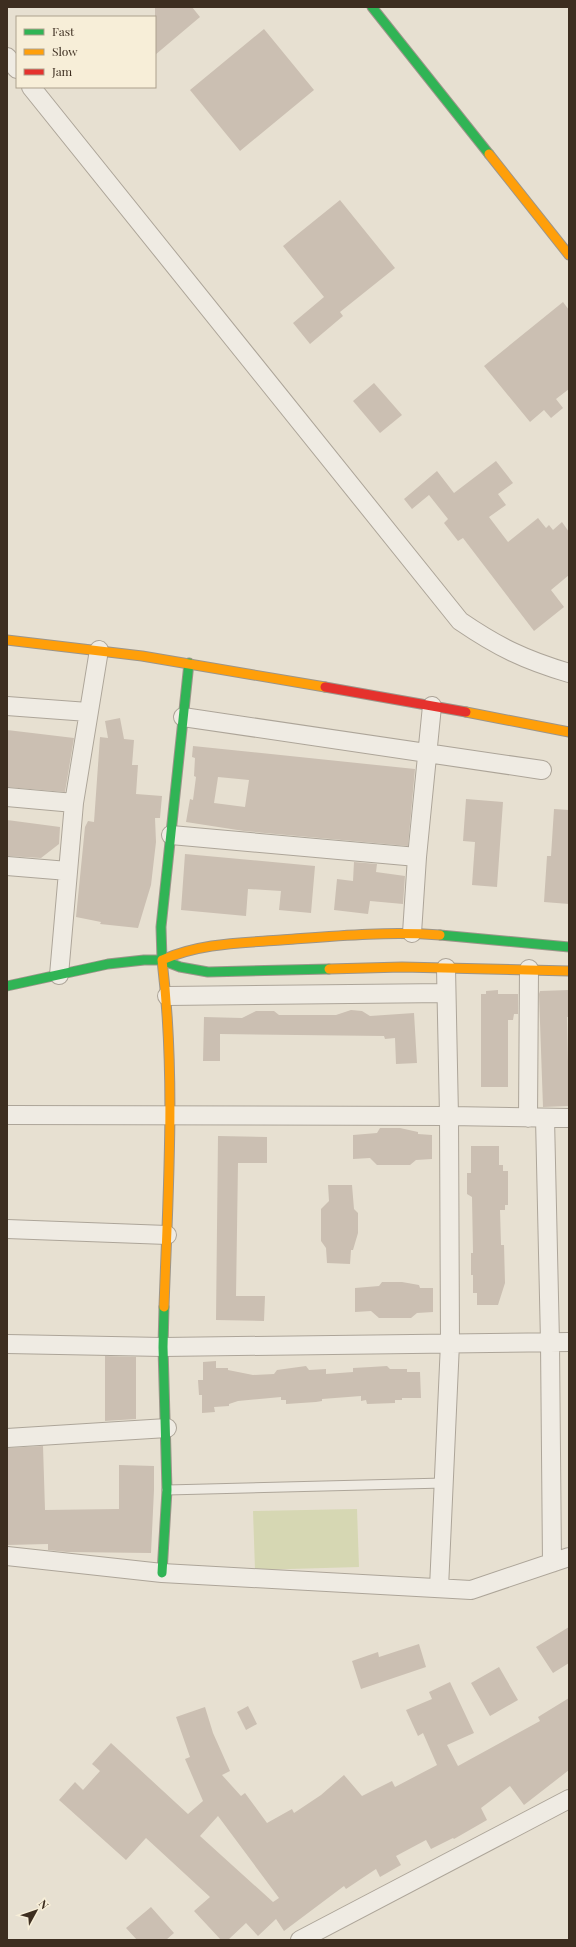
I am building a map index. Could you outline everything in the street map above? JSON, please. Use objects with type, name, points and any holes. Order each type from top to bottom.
[{"type":"street","points":[[372,7],[569,255]]},
{"type":"street","points":[[7,57],[16,68]]},
{"type":"street","points":[[32,88],[460,621],[488,640],[513,654],[569,673]]},
{"type":"street","points":[[7,640],[99,650],[189,663],[569,732]]},
{"type":"street","points":[[59,975],[74,803],[99,650]]},
{"type":"street","points":[[162,1573],[168,1490],[167,1428],[162,1347],[171,1115],[167,996],[162,960],[162,909],[189,663]]},
{"type":"street","points":[[7,706],[88,712]]},
{"type":"street","points":[[412,933],[417,857],[432,706]]},
{"type":"street","points":[[183,717],[542,770]]},
{"type":"street","points":[[7,797],[74,803]]},
{"type":"street","points":[[170,835],[417,857]]},
{"type":"street","points":[[7,866],[68,871]]},
{"type":"street","points":[[7,986],[126,961],[162,960],[180,952],[207,946],[345,934],[412,933],[569,947]]},
{"type":"street","points":[[162,960],[180,967],[208,972],[394,967],[569,971]]},
{"type":"street","points":[[439,1588],[450,1343],[449,1116],[446,968]]},
{"type":"street","points":[[529,969],[536,1118],[550,1342],[552,1562]]},
{"type":"street","points":[[167,996],[446,993]]},
{"type":"street","points":[[7,1115],[449,1116],[569,1118]]},
{"type":"street","points":[[7,1229],[166,1234]]},
{"type":"street","points":[[7,1344],[162,1347],[569,1342]]},
{"type":"street","points":[[7,1438],[167,1428]]},
{"type":"street","points":[[7,1556],[162,1573],[471,1590],[569,1557]]},
{"type":"street","points":[[300,1940],[569,1799]]},
{"type":"lane","points":[[168,1490],[444,1483]]},
{"type":"green space","points":[[357,1509],[359,1567],[255,1570],[253,1511]]},
{"type":"building","points":[[155,7],[192,7],[200,17],[156,54]]},
{"type":"building","points":[[264,29],[314,90],[240,151],[190,90]]},
{"type":"building","points":[[340,200],[395,268],[340,312],[343,316],[310,344],[293,323],[324,297],[283,246]]},
{"type":"building","points":[[563,302],[569,310],[569,389],[556,399],[563,408],[551,418],[544,410],[530,422],[484,366]]},
{"type":"building","points":[[374,383],[402,415],[380,433],[353,401]]},
{"type":"building","points":[[496,461],[513,483],[498,494],[506,505],[489,517],[508,542],[538,518],[546,528],[549,525],[553,530],[562,522],[569,532],[569,575],[551,590],[564,607],[534,631],[463,538],[458,541],[444,523],[448,519],[429,495],[412,509],[404,499],[437,471],[454,493]]},
{"type":"building","points":[[120,718],[124,739],[134,740],[132,765],[138,765],[136,794],[162,796],[160,818],[155,818],[156,842],[151,885],[138,928],[100,924],[101,922],[76,917],[85,827],[88,821],[94,822],[100,737],[108,738],[105,721]]},
{"type":"building","points":[[7,730],[74,738],[65,792],[7,787]]},
{"type":"building","points":[[193,746],[415,769],[408,846],[244,831],[186,822],[190,799],[193,800],[196,777],[194,776],[195,758],[192,757]],"holes":[[[218,777],[249,780],[245,807],[214,803]]]},
{"type":"building","points":[[466,799],[503,802],[497,887],[472,885],[475,842],[463,841]]},
{"type":"building","points":[[554,809],[569,810],[569,904],[544,902],[547,856],[551,856]]},
{"type":"building","points":[[7,820],[60,827],[59,844],[41,858],[7,856]]},
{"type":"building","points":[[185,854],[315,866],[311,913],[279,910],[281,891],[248,889],[246,916],[181,910]]},
{"type":"building","points":[[354,862],[377,864],[376,872],[405,876],[403,904],[370,901],[368,914],[334,910],[337,879],[353,881]]},
{"type":"building","points":[[498,990],[498,994],[518,994],[518,1014],[514,1014],[513,1020],[508,1020],[508,1087],[481,1087],[481,994],[486,994],[486,991]]},
{"type":"building","points":[[569,990],[569,1017],[567,1017],[569,1106],[543,1107],[539,994],[540,991]]},
{"type":"building","points":[[351,1010],[362,1011],[370,1016],[414,1013],[417,1063],[396,1064],[395,1038],[385,1039],[384,1036],[220,1034],[220,1061],[203,1061],[204,1017],[242,1018],[256,1011],[274,1011],[279,1015],[336,1015]]},
{"type":"building","points":[[380,1128],[400,1128],[418,1132],[418,1134],[432,1135],[432,1159],[416,1160],[410,1165],[377,1165],[370,1158],[353,1159],[353,1135],[377,1133]]},
{"type":"building","points":[[218,1136],[267,1137],[267,1163],[238,1163],[236,1296],[265,1296],[264,1321],[216,1320]]},
{"type":"building","points":[[471,1146],[499,1146],[499,1165],[503,1165],[503,1171],[508,1171],[508,1205],[505,1205],[505,1210],[500,1210],[501,1245],[504,1245],[505,1283],[498,1305],[477,1305],[477,1293],[473,1293],[473,1275],[471,1275],[471,1253],[473,1253],[472,1197],[467,1194],[467,1173],[471,1173]]},
{"type":"building","points":[[328,1185],[352,1185],[354,1209],[358,1213],[358,1233],[353,1250],[351,1250],[350,1264],[327,1263],[326,1248],[321,1241],[321,1209],[329,1201]]},
{"type":"building","points":[[382,1282],[402,1282],[419,1285],[420,1288],[433,1288],[433,1312],[417,1313],[411,1318],[379,1318],[371,1311],[355,1312],[355,1288],[379,1286]]},
{"type":"building","points":[[105,1356],[136,1357],[136,1419],[105,1421]]},
{"type":"building","points":[[216,1361],[216,1368],[228,1368],[228,1370],[253,1375],[274,1374],[277,1370],[306,1366],[309,1370],[326,1369],[326,1374],[353,1372],[353,1368],[387,1366],[390,1369],[407,1369],[407,1372],[420,1372],[421,1398],[402,1398],[402,1400],[395,1400],[395,1403],[367,1404],[366,1400],[361,1401],[361,1396],[286,1404],[286,1400],[281,1400],[281,1397],[238,1401],[229,1404],[229,1406],[214,1407],[215,1412],[202,1413],[202,1395],[199,1395],[198,1380],[203,1380],[203,1362]]},
{"type":"building","points":[[43,1446],[45,1510],[119,1509],[119,1465],[154,1466],[151,1553],[67,1552],[48,1550],[48,1544],[7,1545],[7,1448]]},
{"type":"building","points":[[569,1627],[569,1663],[553,1673],[536,1647]]},
{"type":"building","points":[[419,1644],[426,1667],[361,1689],[352,1661],[378,1652],[379,1657]]},
{"type":"building","points":[[499,1667],[518,1700],[490,1716],[471,1683]]},
{"type":"building","points":[[450,1682],[474,1733],[447,1745],[458,1766],[540,1721],[538,1717],[569,1698],[569,1770],[524,1805],[510,1786],[481,1808],[487,1820],[454,1839],[453,1838],[431,1849],[426,1840],[396,1856],[401,1865],[380,1877],[376,1869],[346,1889],[344,1886],[284,1931],[276,1919],[258,1936],[246,1923],[228,1940],[221,1940],[194,1911],[210,1897],[146,1838],[126,1860],[59,1800],[75,1782],[83,1790],[100,1771],[92,1764],[111,1743],[188,1814],[203,1801],[185,1759],[190,1757],[176,1717],[205,1707],[213,1733],[230,1771],[222,1775],[241,1796],[245,1793],[267,1823],[292,1809],[294,1813],[321,1795],[344,1775],[362,1796],[392,1781],[395,1787],[437,1765],[423,1733],[418,1736],[406,1710],[432,1699],[429,1692]],"holes":[[[218,1816],[279,1898],[273,1902],[200,1836]]]},
{"type":"building","points":[[248,1706],[257,1724],[246,1730],[237,1712]]},
{"type":"building","points":[[151,1907],[174,1933],[166,1940],[137,1940],[126,1928]]},
{"type":"traffic: fast","points":[[372,7],[489,154]]},
{"type":"traffic: fast","points":[[162,960],[161,927],[189,663]]},
{"type":"traffic: fast","points":[[440,935],[569,947]]},
{"type":"traffic: fast","points":[[7,986],[108,964],[144,960],[162,960],[180,967],[208,972],[329,969]]},
{"type":"traffic: fast","points":[[162,1573],[167,1490],[163,1347],[164,1307]]},
{"type":"traffic: slow","points":[[489,154],[569,255]]},
{"type":"traffic: slow","points":[[7,640],[142,656],[325,687]]},
{"type":"traffic: slow","points":[[466,712],[569,732]]},
{"type":"traffic: slow","points":[[162,960],[191,950],[236,943],[360,934],[440,935]]},
{"type":"traffic: slow","points":[[162,960],[169,1047],[170,1090],[169,1177],[164,1307]]},
{"type":"traffic: slow","points":[[329,969],[402,967],[569,971]]},
{"type":"traffic: jam","points":[[325,687],[466,712]]}]
